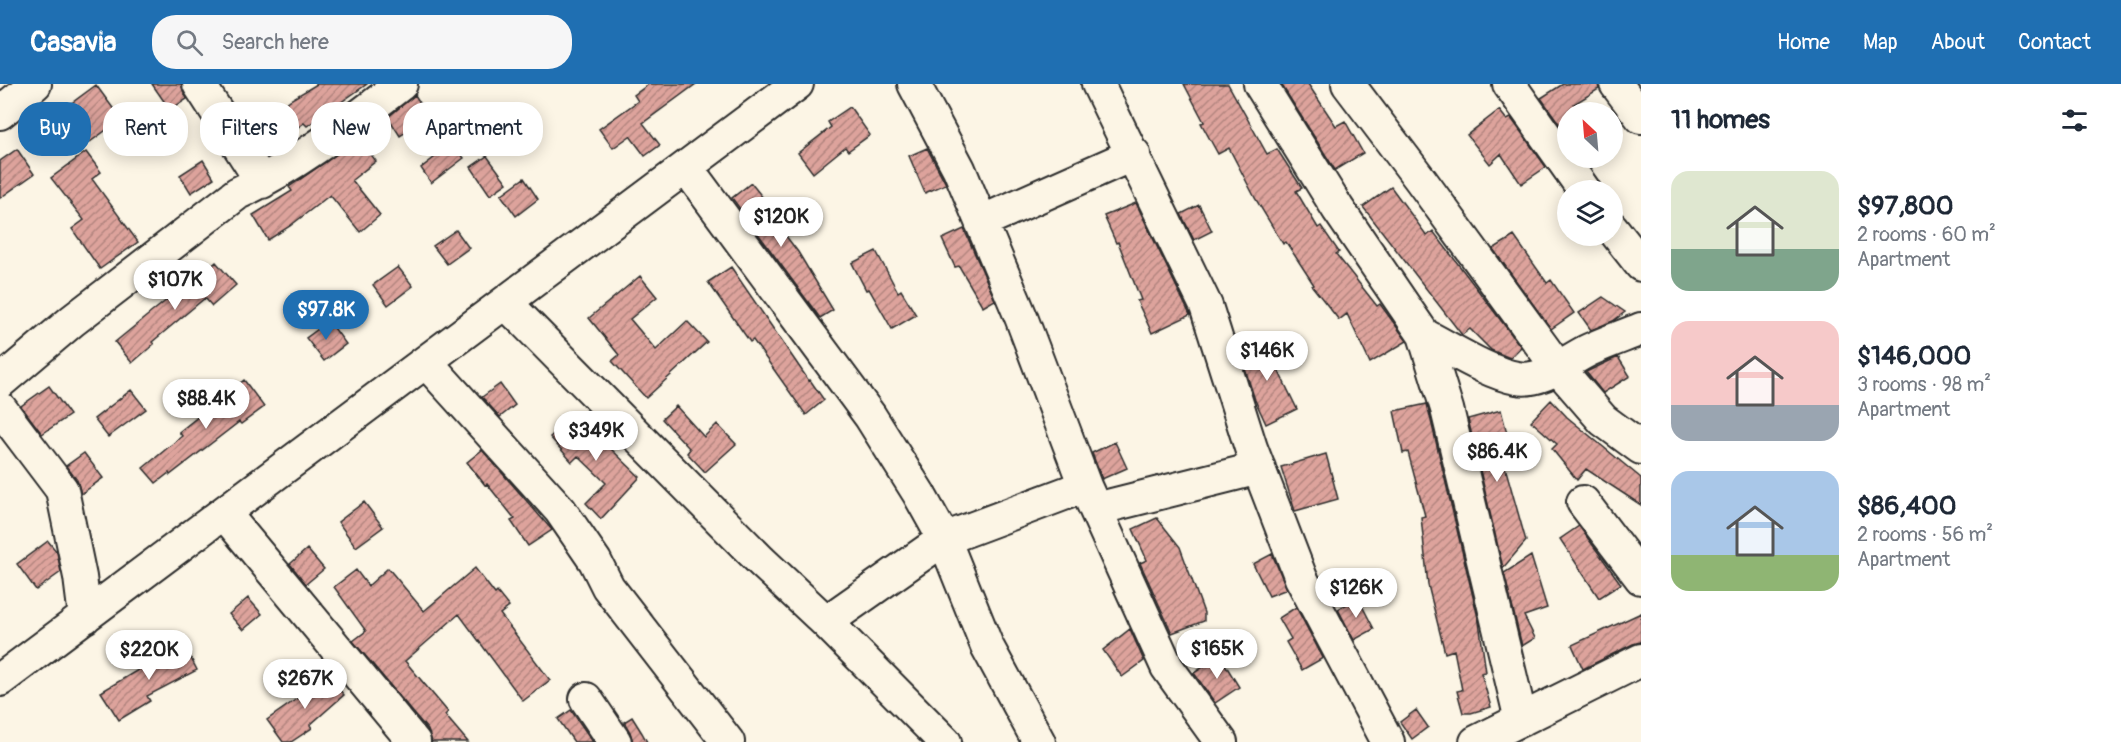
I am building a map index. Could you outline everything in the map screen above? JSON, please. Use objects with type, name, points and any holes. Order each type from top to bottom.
[{"type":"street","points":[[0,113],[36,84]]},
{"type":"street","points":[[199,84],[262,182]]},
{"type":"street","points":[[0,382],[72,321],[238,193],[262,182],[328,141],[401,84]]},
{"type":"street","points":[[0,680],[797,84]]},
{"type":"street","points":[[914,84],[959,169],[1021,316],[1090,497],[1167,667],[1221,742]]},
{"type":"street","points":[[1098,84],[1206,306],[1259,468],[1301,578],[1388,742]]},
{"type":"street","points":[[1260,84],[1338,208],[1424,335],[1447,409],[1521,720]]},
{"type":"street","points":[[1348,84],[1558,368],[1603,420],[1641,448]]},
{"type":"street","points":[[1509,84],[1577,180]]},
{"type":"street","points":[[1616,84],[1641,117]]},
{"type":"street","points":[[981,222],[1134,154]]},
{"type":"street","points":[[686,167],[870,416],[944,539],[987,646],[1039,742]]},
{"type":"street","points":[[1623,242],[1641,265]]},
{"type":"street","points":[[506,303],[761,561],[826,622],[945,742]]},
{"type":"street","points":[[1424,335],[1499,373],[1519,379],[1533,378],[1558,368],[1588,350],[1641,329]]},
{"type":"street","points":[[426,362],[560,510],[595,561],[608,587],[728,742]]},
{"type":"street","points":[[0,408],[62,490],[80,578],[85,617]]},
{"type":"street","points":[[826,622],[944,539],[1090,497],[1259,468]]},
{"type":"street","points":[[1583,502],[1641,578]]},
{"type":"street","points":[[224,513],[398,737]]},
{"type":"street","points":[[1476,742],[1641,660]]},
{"type":"street","points":[[585,699],[615,742]]},
{"type":"building","points":[[152,84],[181,84],[187,99],[182,102],[164,102]]},
{"type":"building","points":[[317,84],[367,84],[341,102],[311,102],[311,123],[307,126],[304,123],[299,127],[299,102],[287,102]]},
{"type":"building","points":[[649,84],[696,84],[643,123],[660,145],[645,156],[630,136],[613,148],[599,129],[638,101],[634,95]]},
{"type":"building","points":[[1184,84],[1228,84],[1267,154],[1277,149],[1302,188],[1296,191],[1318,228],[1321,226],[1339,252],[1336,254],[1377,306],[1380,304],[1407,341],[1370,363],[1347,314],[1339,320],[1312,286],[1314,285],[1286,242],[1283,244],[1255,198],[1229,148],[1218,154]]},
{"type":"building","points":[[1281,84],[1308,84],[1336,126],[1345,121],[1363,153],[1335,170]]},
{"type":"building","points":[[1563,84],[1598,84],[1599,89],[1577,102],[1557,102],[1557,121],[1541,98]]},
{"type":"building","points":[[96,85],[108,102],[103,102],[103,132],[91,141],[91,102],[73,102]]},
{"type":"building","points":[[415,95],[419,102],[406,102]]},
{"type":"building","points":[[403,105],[403,134],[400,136],[391,122],[391,115]]},
{"type":"building","points":[[850,107],[870,135],[848,151],[845,147],[813,173],[798,153],[831,127],[828,122]]},
{"type":"building","points":[[1499,110],[1507,120],[1511,118],[1546,167],[1521,184],[1501,154],[1490,164],[1467,135]]},
{"type":"building","points":[[927,148],[946,184],[925,193],[909,156]]},
{"type":"building","points":[[17,149],[18,156],[22,156],[34,174],[0,198],[0,161]]},
{"type":"building","points":[[81,156],[89,156],[101,172],[92,179],[138,242],[100,269],[72,229],[84,220],[51,178]]},
{"type":"building","points":[[334,156],[372,156],[376,161],[352,180],[380,215],[360,232],[330,195],[268,240],[253,215],[292,191],[289,187]]},
{"type":"building","points":[[436,156],[462,156],[464,158],[431,183],[421,168]]},
{"type":"building","points":[[487,156],[507,183],[490,195],[471,167]]},
{"type":"building","points":[[203,160],[214,178],[191,193],[180,175]]},
{"type":"building","points":[[524,178],[538,199],[516,216],[501,195]]},
{"type":"building","points":[[751,183],[768,204],[764,207],[798,252],[833,310],[820,318],[732,198]]},
{"type":"building","points":[[1391,187],[1427,236],[1433,231],[1521,347],[1510,358],[1491,350],[1470,329],[1462,335],[1363,207]]},
{"type":"building","points":[[1136,203],[1190,315],[1152,333],[1137,301],[1141,300],[1118,242],[1116,243],[1104,216]]},
{"type":"building","points":[[1199,205],[1212,231],[1194,240],[1181,214]]},
{"type":"building","points":[[964,229],[995,300],[983,307],[959,266],[955,267],[942,239]]},
{"type":"building","points":[[456,230],[469,248],[447,264],[433,246]]},
{"type":"building","points":[[1514,236],[1547,283],[1551,280],[1574,313],[1551,329],[1493,249]]},
{"type":"building","points":[[876,251],[898,292],[901,290],[916,315],[892,329],[869,289],[866,290],[852,263]]},
{"type":"building","points":[[216,262],[236,285],[212,306],[205,298],[152,342],[154,344],[132,363],[115,342],[174,294],[176,297]]},
{"type":"building","points":[[398,267],[413,286],[388,305],[373,285]]},
{"type":"building","points":[[731,267],[824,400],[806,415],[753,340],[750,342],[708,282]]},
{"type":"building","points":[[640,276],[657,297],[630,319],[656,350],[687,321],[707,342],[646,398],[612,361],[619,355],[589,318]]},
{"type":"building","points":[[1603,297],[1625,312],[1613,321],[1591,330],[1579,313]]},
{"type":"building","points":[[329,321],[346,344],[324,361],[306,338]]},
{"type":"building","points":[[1267,339],[1280,374],[1297,409],[1266,424],[1255,400],[1239,350]]},
{"type":"building","points":[[1618,357],[1630,376],[1603,393],[1586,372]]},
{"type":"building","points":[[244,380],[264,407],[241,424],[239,422],[170,475],[169,473],[156,483],[143,468],[182,436],[179,432]]},
{"type":"building","points":[[500,384],[515,405],[500,417],[482,397]]},
{"type":"building","points":[[49,386],[70,415],[42,434],[21,406]]},
{"type":"building","points":[[131,390],[146,409],[108,437],[94,419]]},
{"type":"building","points":[[1551,400],[1567,417],[1641,478],[1641,505],[1586,469],[1577,480],[1552,449],[1557,444],[1531,421]]},
{"type":"building","points":[[1427,404],[1479,622],[1486,672],[1481,673],[1491,707],[1471,713],[1463,713],[1457,691],[1462,690],[1454,650],[1445,653],[1428,585],[1421,517],[1425,516],[1408,452],[1403,453],[1394,411]]},
{"type":"building","points":[[676,406],[704,437],[717,424],[736,444],[705,472],[687,453],[690,449],[662,419]]},
{"type":"building","points":[[1501,410],[1508,437],[1498,442],[1526,541],[1503,568],[1468,419]]},
{"type":"building","points":[[579,412],[609,447],[640,477],[601,519],[586,503],[606,483],[578,456],[572,462],[550,437]]},
{"type":"building","points":[[1115,442],[1127,468],[1102,479],[1092,453]]},
{"type":"building","points":[[482,450],[552,530],[528,546],[511,521],[515,519],[467,462]]},
{"type":"building","points":[[84,453],[103,478],[81,494],[77,480],[66,466]]},
{"type":"building","points":[[1326,454],[1338,499],[1295,511],[1281,467]]},
{"type":"building","points":[[364,502],[383,527],[356,547],[338,522]]},
{"type":"building","points":[[1157,518],[1180,547],[1204,613],[1204,621],[1172,633],[1140,563],[1147,560],[1133,529]]},
{"type":"building","points":[[1579,526],[1621,584],[1599,598],[1560,539]]},
{"type":"building","points":[[48,541],[57,552],[61,572],[36,590],[17,564]]},
{"type":"building","points":[[307,549],[324,569],[306,584],[290,564]]},
{"type":"building","points":[[1272,554],[1287,589],[1269,596],[1253,564]]},
{"type":"building","points":[[1531,556],[1547,608],[1524,616],[1535,638],[1522,646],[1504,573]]},
{"type":"building","points":[[388,568],[424,611],[475,568],[495,594],[497,592],[509,607],[500,614],[550,680],[523,701],[459,614],[405,661],[448,712],[445,715],[468,742],[432,742],[428,730],[353,641],[366,631],[334,587],[356,570],[368,586]]},
{"type":"building","points":[[248,598],[262,614],[243,630],[229,614]]},
{"type":"building","points":[[1358,598],[1374,629],[1354,640],[1338,609]]},
{"type":"building","points":[[1296,607],[1323,658],[1302,670],[1286,642],[1291,639],[1279,618]]},
{"type":"building","points":[[1641,613],[1641,642],[1583,669],[1572,645]]},
{"type":"building","points":[[1130,629],[1144,661],[1122,677],[1103,650]]},
{"type":"building","points":[[183,643],[197,670],[147,696],[150,701],[119,720],[101,692]]},
{"type":"building","points":[[1220,656],[1239,687],[1215,703],[1194,673]]},
{"type":"building","points":[[325,674],[344,695],[310,725],[312,728],[291,742],[283,742],[267,720],[298,698]]},
{"type":"building","points":[[571,710],[593,742],[574,742],[558,719]]},
{"type":"building","points":[[1416,710],[1428,727],[1412,739],[1400,722]]},
{"type":"building","points":[[632,717],[647,742],[633,742],[624,722]]}]
